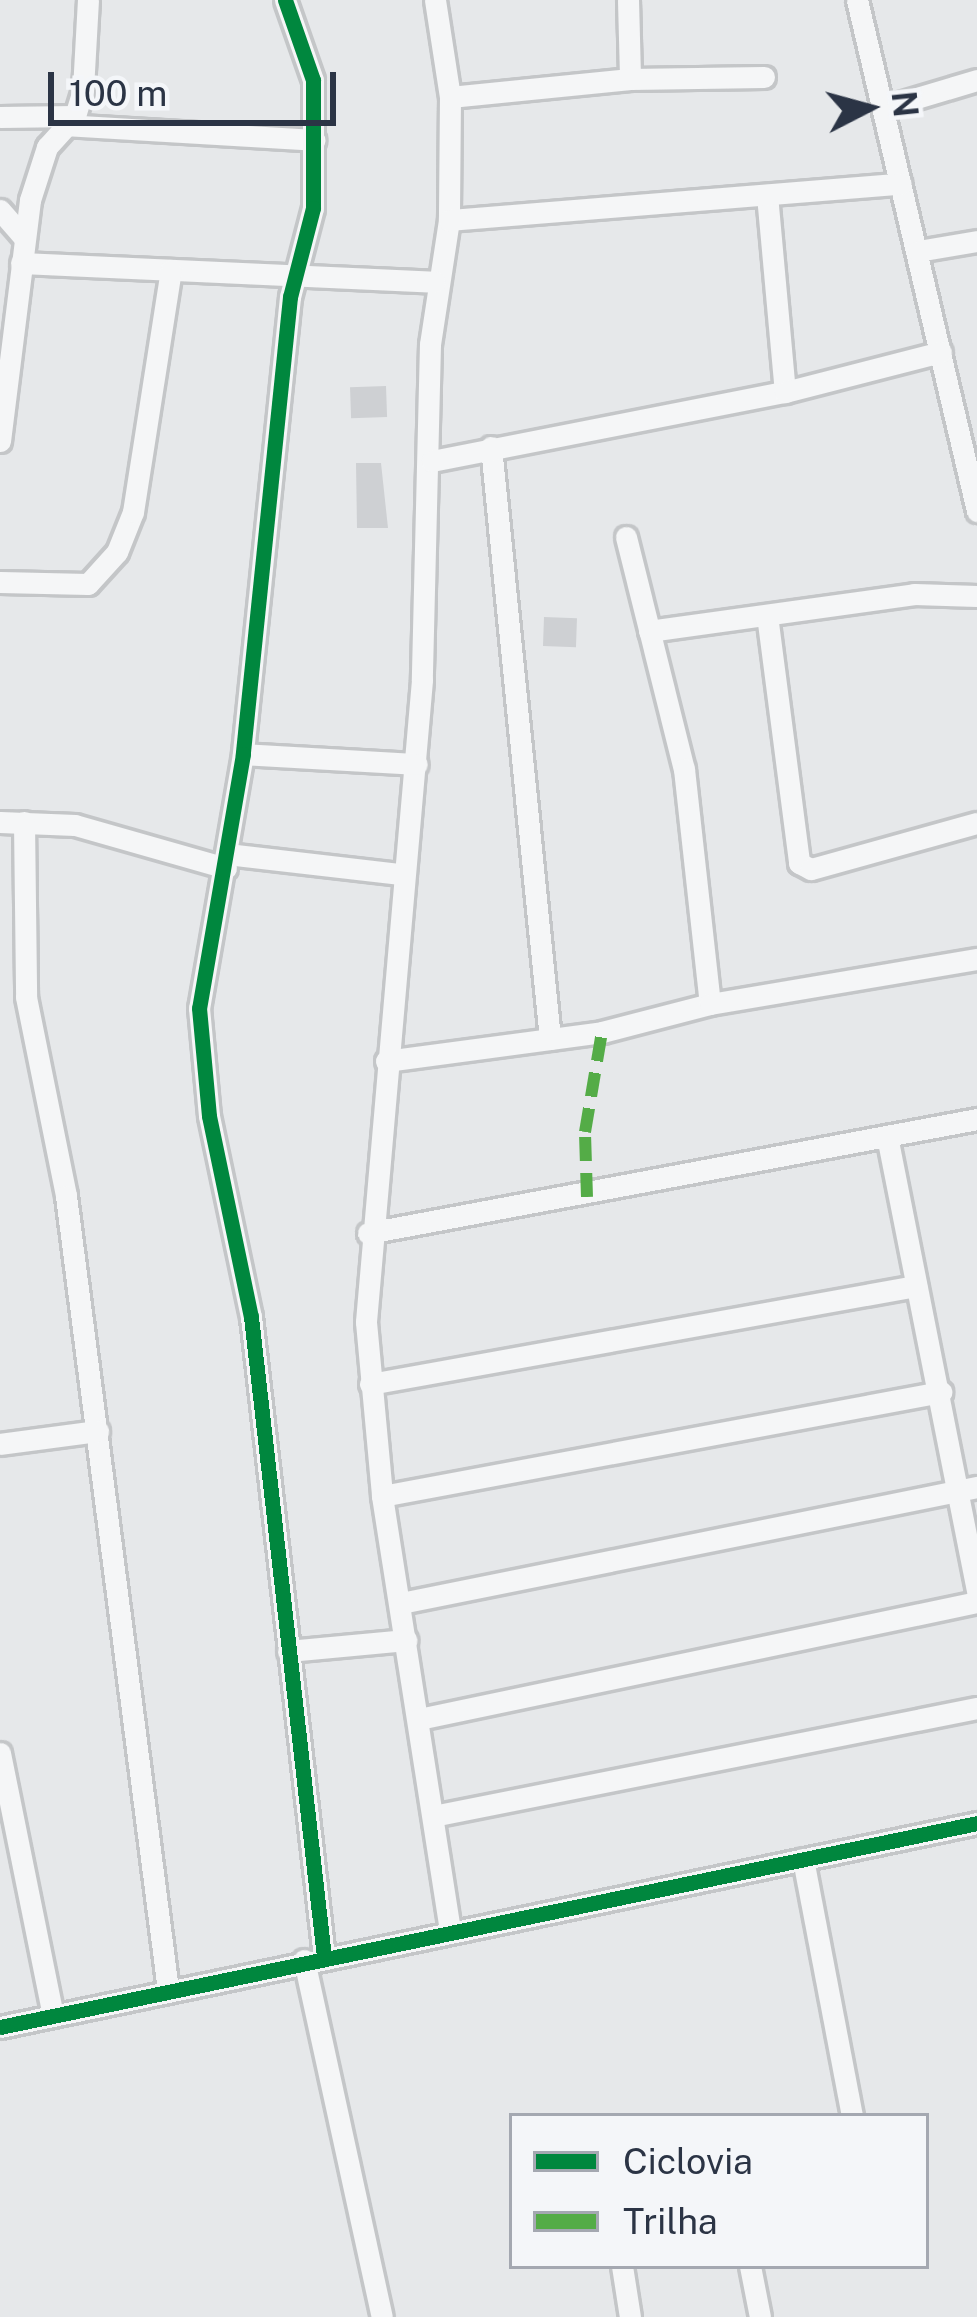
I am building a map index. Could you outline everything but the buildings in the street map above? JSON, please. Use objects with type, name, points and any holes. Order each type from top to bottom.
[{"type":"street","points":[[0,441],[23,236],[37,170],[70,121],[88,0]]},
{"type":"street","points":[[285,0],[313,80],[315,140],[308,250],[293,280],[243,754],[206,950],[200,1055],[247,1288],[288,1651],[314,1959],[382,2317]]},
{"type":"street","points":[[435,0],[450,97],[449,220],[435,282],[432,461],[417,764],[401,874],[368,1233],[370,1384],[382,1496],[450,1931]]},
{"type":"street","points":[[628,0],[630,79]]},
{"type":"street","points":[[857,0],[940,352],[967,423],[977,511]]},
{"type":"street","points":[[450,97],[630,79],[764,77]]},
{"type":"street","points":[[884,108],[977,80]]},
{"type":"street","points":[[0,117],[315,140]]},
{"type":"street","points":[[449,220],[901,184]]},
{"type":"street","points":[[767,195],[785,392]]},
{"type":"street","points":[[0,210],[23,236]]},
{"type":"street","points":[[917,251],[977,241]]},
{"type":"street","points":[[21,263],[293,280],[435,282]]},
{"type":"street","points":[[0,582],[88,584],[117,552],[133,512],[171,270]]},
{"type":"street","points":[[432,461],[785,392],[940,352]]},
{"type":"street","points":[[491,447],[550,1039]]},
{"type":"street","points":[[626,537],[684,770],[710,1004]]},
{"type":"street","points":[[649,632],[914,594],[977,596]]},
{"type":"street","points":[[767,615],[799,863],[811,869],[977,823]]},
{"type":"street","points":[[243,754],[417,764]]},
{"type":"street","points":[[0,822],[75,825],[226,861],[401,874]]},
{"type":"street","points":[[24,822],[26,997],[67,1196],[168,1990]]},
{"type":"street","points":[[386,1061],[550,1039],[710,1004],[977,959]]},
{"type":"street","points":[[368,1233],[977,1119]]},
{"type":"street","points":[[887,1136],[940,1392],[967,1489],[977,1591]]},
{"type":"street","points":[[370,1384],[916,1286]]},
{"type":"street","points":[[382,1496],[940,1392]]},
{"type":"street","points":[[0,1444],[98,1431]]},
{"type":"street","points":[[400,1603],[967,1489]]},
{"type":"street","points":[[419,1719],[977,1602]]},
{"type":"street","points":[[288,1651],[406,1640]]},
{"type":"street","points":[[433,1816],[977,1708]]},
{"type":"street","points":[[0,1753],[52,2015]]},
{"type":"street","points":[[0,2027],[977,1823]]},
{"type":"street","points":[[803,1859],[851,2113]]},
{"type":"street","points":[[622,2269],[630,2317]]},
{"type":"street","points":[[751,2269],[760,2317]]},
{"type":"marked path","points":[[587,1197],[585,1132],[602,1032]]},
{"type":"cycle path","points":[[285,0],[313,80],[313,208],[290,297],[243,754],[199,1008],[209,1116],[251,1317],[324,1957]]},
{"type":"cycle path","points":[[0,2027],[977,1823]]}]
